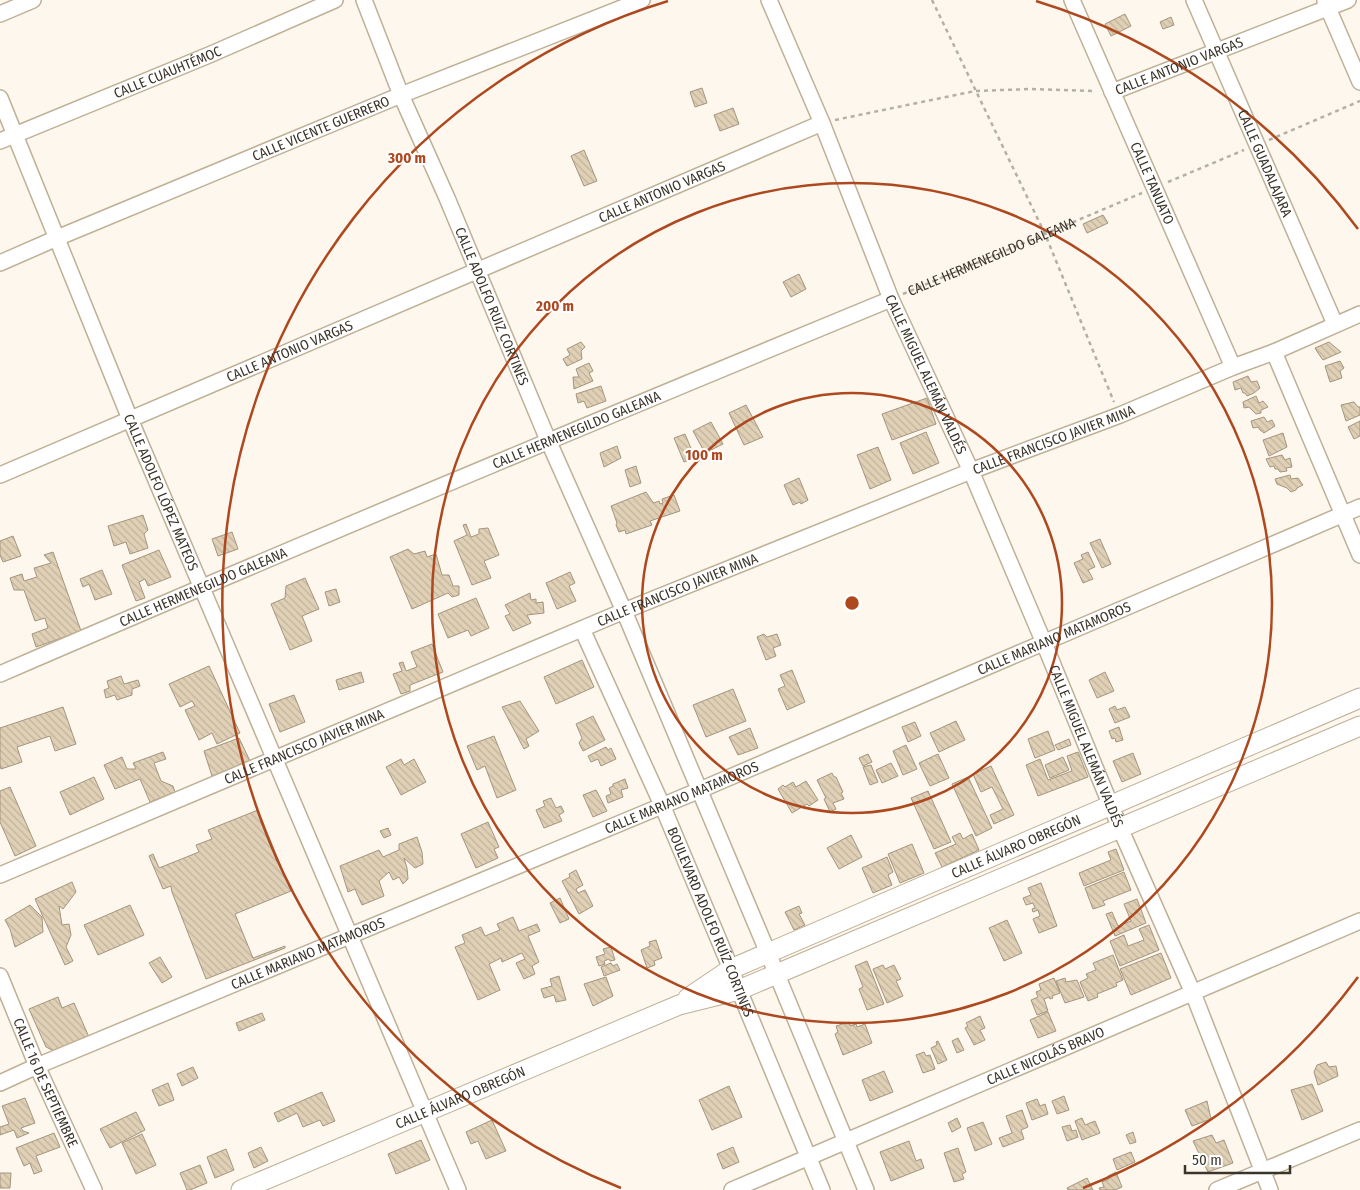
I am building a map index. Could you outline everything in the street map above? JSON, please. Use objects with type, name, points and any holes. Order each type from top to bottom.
[{"type":"street","points":[[0,14],[33,0]]},
{"type":"street","name":"CALLE CUAUHTÉMOC","points":[[0,141],[335,0]]},
{"type":"street","name":"CALLE ADOLFO RUIZ CORTINES","points":[[364,0],[401,95],[447,198],[548,440],[624,611],[768,953]]},
{"type":"street","name":"CALLE VICENTE GUERRERO","points":[[0,263],[401,95],[642,0]]},
{"type":"street","name":"CALLE MIGUEL ALEMÁN VALDÉS","points":[[769,0],[822,123],[891,298],[971,471],[1120,828],[1193,993],[1270,1190]]},
{"type":"street","name":"CALLE TANUATO","points":[[1072,0],[1233,367]]},
{"type":"street","name":"CALLE GUADALAJARA","points":[[1194,0],[1335,324]]},
{"type":"street","name":"CALLE ANTONIO VARGAS","points":[[1112,92],[1327,4],[1348,0]]},
{"type":"street","points":[[1327,4],[1360,82]]},
{"type":"street","name":"CALLE ADOLFO LÓPEZ MATEOS","points":[[0,98],[130,419],[458,1190]]},
{"type":"street","name":"CALLE ANTONIO VARGAS","points":[[0,475],[822,123]]},
{"type":"street","name":"CALLE HERMENEGILDO GALEANA","points":[[0,674],[548,440],[891,298]]},
{"type":"street","name":"CALLE FRANCISCO JAVIER MINA","points":[[0,875],[624,611],[971,471],[1120,415],[1233,367],[1274,352],[1360,314]]},
{"type":"street","points":[[1274,352],[1360,555]]},
{"type":"street","name":"CALLE MARIANO MATAMOROS","points":[[0,1083],[700,790],[1360,507]]},
{"type":"street","name":"BOULEVARD ADOLFO RUÍZ CORTINES","points":[[582,629],[662,805],[822,1190]]},
{"type":"street","name":"CALLE ÁLVARO OBREGÓN","points":[[679,1005],[731,969],[1360,698]]},
{"type":"street","name":"CALLE ÁLVARO OBREGÓN","points":[[241,1190],[679,1005],[739,990],[1360,726]]},
{"type":"street","name":"CALLE NICOLÁS BRAVO","points":[[732,1190],[1360,921]]},
{"type":"street","points":[[768,953],[866,1190]]},
{"type":"street","name":"CALLE 16 DE SEPTIEMBRE","points":[[0,976],[37,1066],[94,1190]]},
{"type":"street","points":[[1217,1190],[1360,1130]]},
{"type":"path","points":[[932,0],[1045,234],[1120,415]]},
{"type":"path","name":"CALLE ANTONIO VARGAS","points":[[822,123],[975,91],[1031,89],[1112,92]]},
{"type":"path","name":"CALLE HERMENEGILDO GALEANA","points":[[891,298],[1154,188]]},
{"type":"building","points":[[1125,14],[1131,26],[1111,36],[1105,24]]},
{"type":"building","points":[[1171,17],[1174,25],[1163,29],[1160,22]]},
{"type":"building","points":[[702,88],[707,103],[695,107],[690,92]]},
{"type":"building","points":[[733,108],[739,124],[720,131],[714,115]]},
{"type":"building","points":[[584,150],[597,181],[584,186],[571,156]]},
{"type":"building","points":[[1103,215],[1108,223],[1087,233],[1083,224]]},
{"type":"building","points":[[799,274],[806,289],[791,297],[783,282]]},
{"type":"building","points":[[581,342],[585,347],[581,351],[582,359],[567,366],[563,359],[570,355],[567,349]]},
{"type":"building","points":[[1329,342],[1341,352],[1323,360],[1315,348]]},
{"type":"building","points":[[1340,361],[1344,368],[1340,371],[1342,378],[1330,382],[1325,366]]},
{"type":"building","points":[[589,363],[593,371],[589,373],[593,381],[574,389],[573,377],[579,377],[576,369]]},
{"type":"building","points":[[1248,376],[1251,382],[1257,381],[1260,388],[1247,396],[1241,388],[1235,390],[1233,382]]},
{"type":"building","points":[[601,386],[606,401],[587,408],[584,401],[578,403],[576,394]]},
{"type":"building","points":[[1256,396],[1259,403],[1263,401],[1268,407],[1261,410],[1261,413],[1256,414],[1249,407],[1244,408],[1243,402]]},
{"type":"building","points":[[927,398],[936,424],[892,440],[882,414]]},
{"type":"building","points":[[1354,402],[1360,407],[1360,415],[1346,421],[1341,405]]},
{"type":"building","points":[[746,405],[763,437],[744,445],[729,413]]},
{"type":"building","points":[[1264,417],[1267,422],[1272,420],[1275,426],[1264,433],[1258,427],[1253,428],[1251,421]]},
{"type":"building","points":[[1360,421],[1360,436],[1354,439],[1348,427]]},
{"type":"building","points":[[711,422],[723,444],[705,453],[693,431]]},
{"type":"building","points":[[926,432],[939,463],[913,474],[900,443]]},
{"type":"building","points":[[1283,433],[1287,447],[1269,456],[1263,440]]},
{"type":"building","points":[[685,434],[695,458],[684,462],[674,438]]},
{"type":"building","points":[[617,446],[621,458],[604,467],[600,453]]},
{"type":"building","points":[[878,447],[891,480],[870,489],[857,455]]},
{"type":"building","points":[[1282,455],[1285,460],[1290,458],[1292,467],[1286,468],[1287,471],[1280,472],[1274,466],[1270,467],[1266,459]]},
{"type":"building","points":[[636,466],[641,483],[630,487],[625,470]]},
{"type":"building","points":[[1290,475],[1291,479],[1298,478],[1303,485],[1291,492],[1277,484],[1275,479]]},
{"type":"building","points":[[799,478],[808,500],[801,504],[800,502],[793,505],[784,485]]},
{"type":"building","points":[[646,492],[654,503],[659,501],[660,504],[663,503],[662,499],[674,495],[680,511],[650,521],[652,525],[626,534],[625,530],[619,532],[611,506]]},
{"type":"building","points":[[143,515],[148,530],[144,534],[148,548],[130,554],[126,542],[114,546],[108,526]]},
{"type":"building","points":[[466,524],[471,537],[479,534],[479,529],[488,528],[499,555],[484,561],[491,578],[472,585],[454,541],[467,535],[463,525]]},
{"type":"building","points":[[232,532],[238,549],[218,556],[212,539]]},
{"type":"building","points":[[13,536],[21,556],[3,562],[0,555],[0,541]]},
{"type":"building","points":[[1100,539],[1111,564],[1102,568],[1090,543]]},
{"type":"building","points":[[408,549],[414,554],[425,551],[427,557],[436,554],[442,575],[449,575],[453,586],[459,586],[459,595],[452,597],[448,593],[412,609],[390,557]]},
{"type":"building","points":[[159,550],[171,577],[148,586],[145,579],[139,582],[145,598],[136,601],[122,565]]},
{"type":"building","points":[[53,552],[81,631],[36,647],[32,634],[48,628],[45,618],[35,621],[24,590],[14,590],[10,578],[22,574],[24,581],[37,577],[34,568],[51,563],[44,555]]},
{"type":"building","points":[[1088,552],[1095,567],[1088,570],[1093,579],[1083,583],[1074,563],[1083,559],[1081,555]]},
{"type":"building","points":[[102,570],[112,594],[95,600],[89,584],[83,587],[80,579]]},
{"type":"building","points":[[570,572],[575,583],[569,586],[576,601],[557,609],[546,583]]},
{"type":"building","points":[[305,578],[319,609],[302,616],[312,641],[290,650],[271,604],[285,598],[286,586]]},
{"type":"building","points":[[336,589],[340,602],[329,606],[325,592]]},
{"type":"building","points":[[530,593],[531,600],[536,599],[536,603],[543,602],[544,613],[527,615],[531,623],[513,631],[505,616],[510,614],[505,605]]},
{"type":"building","points":[[476,598],[489,628],[471,636],[468,630],[448,638],[438,614]]},
{"type":"building","points":[[764,634],[767,637],[777,634],[781,645],[773,648],[776,656],[766,660],[757,637]]},
{"type":"building","points":[[432,644],[443,672],[410,685],[410,691],[401,694],[393,674],[402,671],[399,663],[403,662],[406,671],[417,667],[411,652]]},
{"type":"building","points":[[582,660],[594,687],[556,704],[544,677]]},
{"type":"building","points":[[209,666],[240,733],[217,744],[212,733],[199,740],[185,710],[195,706],[192,701],[180,707],[169,684]]},
{"type":"building","points":[[792,670],[805,702],[787,710],[778,689],[785,686],[780,675]]},
{"type":"building","points":[[361,672],[364,682],[339,690],[336,680]]},
{"type":"building","points":[[1105,672],[1114,691],[1097,698],[1089,680]]},
{"type":"building","points":[[121,676],[124,684],[138,680],[140,686],[132,689],[132,695],[117,700],[115,695],[106,698],[104,690],[109,688],[107,681]]},
{"type":"building","points":[[733,689],[746,721],[706,737],[693,705]]},
{"type":"building","points":[[294,695],[305,722],[280,732],[269,704]]},
{"type":"building","points":[[520,701],[539,731],[526,739],[529,746],[524,749],[502,707]]},
{"type":"building","points":[[1115,706],[1117,710],[1125,707],[1130,717],[1115,723],[1109,709]]},
{"type":"building","points":[[63,707],[76,744],[55,751],[50,736],[17,747],[22,762],[1,769],[0,728]]},
{"type":"building","points":[[593,716],[605,740],[583,751],[579,743],[582,738],[576,724]]},
{"type":"building","points":[[956,721],[965,740],[939,752],[930,733]]},
{"type":"building","points":[[915,722],[921,736],[908,742],[902,727]]},
{"type":"building","points":[[1119,727],[1123,740],[1116,742],[1115,738],[1112,739],[1109,731]]},
{"type":"building","points":[[750,728],[758,748],[738,755],[729,737]]},
{"type":"building","points":[[1048,731],[1055,750],[1035,758],[1028,739]]},
{"type":"building","points":[[494,736],[516,790],[497,798],[485,766],[477,770],[467,746]]},
{"type":"building","points":[[239,738],[250,761],[212,776],[204,751]]},
{"type":"building","points":[[1069,739],[1071,745],[1058,750],[1055,745]]},
{"type":"building","points":[[906,745],[917,769],[903,775],[893,751]]},
{"type":"building","points":[[606,747],[608,750],[611,748],[616,759],[601,766],[598,759],[591,762],[588,756]]},
{"type":"building","points":[[163,752],[166,759],[154,763],[161,781],[173,786],[175,792],[150,802],[140,779],[115,789],[104,765],[122,757],[127,769],[136,769],[133,763]]},
{"type":"building","points":[[1078,752],[1088,777],[1038,796],[1026,765],[1040,759],[1048,780],[1072,771],[1067,756]]},
{"type":"building","points":[[1133,753],[1141,774],[1122,782],[1113,761]]},
{"type":"building","points":[[868,754],[872,762],[863,766],[859,758]]},
{"type":"building","points":[[938,754],[949,778],[930,786],[919,763]]},
{"type":"building","points":[[1063,757],[1069,770],[1050,778],[1045,765]]},
{"type":"building","points":[[401,759],[404,765],[414,759],[426,782],[401,795],[386,767]]},
{"type":"building","points":[[891,763],[898,776],[882,783],[876,770]]},
{"type":"building","points":[[871,765],[878,782],[870,785],[863,767]]},
{"type":"building","points":[[991,766],[1014,815],[994,824],[990,815],[1003,809],[992,787],[981,792],[973,774]]},
{"type":"building","points":[[832,773],[843,792],[841,793],[844,799],[833,803],[836,809],[830,812],[824,799],[826,798],[817,780]]},
{"type":"building","points":[[94,777],[104,799],[70,815],[60,792]]},
{"type":"building","points":[[968,777],[992,828],[976,836],[952,784]]},
{"type":"building","points":[[625,779],[628,788],[621,790],[623,797],[608,803],[606,796],[611,794],[609,788],[613,784]]},
{"type":"building","points":[[806,781],[818,800],[792,813],[778,789],[783,785],[785,787],[793,782],[796,787]]},
{"type":"building","points":[[10,787],[36,846],[15,856],[0,822],[0,791]]},
{"type":"building","points":[[596,790],[607,811],[593,817],[583,795]]},
{"type":"building","points":[[928,791],[951,842],[934,849],[911,798]]},
{"type":"building","points":[[551,798],[556,808],[561,806],[564,812],[559,815],[562,821],[544,828],[536,810],[545,806],[543,801]]},
{"type":"building","points":[[258,810],[291,891],[235,914],[253,958],[285,946],[285,948],[206,979],[171,886],[163,889],[149,856],[153,854],[159,868],[199,852],[196,845],[212,839],[208,830]]},
{"type":"building","points":[[488,822],[499,847],[494,849],[498,858],[476,868],[461,834]]},
{"type":"building","points":[[388,828],[391,835],[384,838],[380,831]]},
{"type":"building","points":[[960,833],[963,839],[972,834],[979,850],[942,867],[935,853],[956,844],[952,837]]},
{"type":"building","points":[[851,835],[862,857],[839,869],[827,848]]},
{"type":"building","points":[[417,837],[422,852],[423,864],[415,868],[404,858],[408,879],[403,884],[399,877],[393,880],[389,872],[379,881],[384,896],[362,905],[355,889],[348,892],[340,866],[379,850],[383,857],[399,850],[399,844]]},
{"type":"building","points":[[912,844],[924,873],[900,883],[888,854]]},
{"type":"building","points":[[1116,849],[1124,870],[1084,886],[1079,873],[1111,860],[1108,852]]},
{"type":"building","points":[[887,857],[893,872],[888,875],[892,885],[873,893],[862,868]]},
{"type":"building","points":[[576,870],[583,885],[576,889],[578,893],[585,890],[593,906],[579,914],[562,881],[570,877],[569,874]]},
{"type":"building","points":[[1124,872],[1131,890],[1103,901],[1105,905],[1093,909],[1085,888]]},
{"type":"building","points":[[72,882],[76,892],[63,909],[59,906],[62,925],[69,924],[71,935],[66,947],[73,961],[65,965],[35,899]]},
{"type":"building","points":[[1041,883],[1057,926],[1039,933],[1033,919],[1040,916],[1038,910],[1033,912],[1032,909],[1035,908],[1033,903],[1026,905],[1023,898],[1031,895],[1028,888]]},
{"type":"building","points":[[560,898],[569,919],[560,923],[550,903]]},
{"type":"building","points":[[1137,899],[1146,923],[1115,936],[1106,914],[1112,912],[1118,926],[1131,921],[1124,904]]},
{"type":"building","points":[[30,905],[42,917],[43,932],[15,947],[10,929],[5,920]]},
{"type":"building","points":[[130,905],[144,935],[98,955],[84,925]]},
{"type":"building","points":[[799,906],[802,913],[799,914],[805,925],[794,930],[785,912]]},
{"type":"building","points":[[513,917],[519,931],[537,924],[540,931],[528,936],[539,962],[532,966],[535,974],[524,979],[516,963],[525,959],[522,953],[502,962],[501,958],[489,964],[500,990],[478,1000],[455,947],[465,943],[462,935],[481,927],[485,936],[500,930],[497,924]]},
{"type":"building","points":[[1007,920],[1022,953],[1004,961],[989,928]]},
{"type":"building","points":[[1149,925],[1159,950],[1120,966],[1110,941],[1124,935],[1128,946],[1144,940],[1139,929]]},
{"type":"building","points":[[656,940],[662,958],[654,961],[655,965],[647,968],[641,950],[650,946],[649,942]]},
{"type":"building","points":[[611,947],[615,960],[610,961],[609,959],[604,961],[605,964],[599,966],[596,957],[605,954],[603,949]]},
{"type":"building","points":[[1161,953],[1171,978],[1131,995],[1120,969]]},
{"type":"building","points":[[1113,955],[1123,980],[1116,983],[1117,986],[1097,994],[1098,997],[1088,1001],[1080,982],[1088,978],[1086,974],[1096,970],[1093,963]]},
{"type":"building","points":[[160,957],[172,977],[162,983],[149,963]]},
{"type":"building","points":[[867,961],[884,1004],[867,1010],[859,989],[863,987],[855,966]]},
{"type":"building","points":[[611,963],[613,966],[617,964],[620,970],[604,976],[601,967]]},
{"type":"building","points":[[883,965],[885,969],[894,965],[901,979],[896,981],[903,996],[887,1003],[873,969]]},
{"type":"building","points":[[559,976],[566,1000],[556,1002],[554,995],[544,998],[541,989],[552,986],[550,979]]},
{"type":"building","points":[[606,977],[613,996],[593,1006],[584,984]]},
{"type":"building","points":[[1054,978],[1060,993],[1052,996],[1053,998],[1044,999],[1048,1011],[1037,1015],[1031,1000],[1038,997],[1036,992],[1041,990],[1039,984]]},
{"type":"building","points":[[1065,978],[1066,982],[1077,980],[1084,997],[1065,1003],[1056,981]]},
{"type":"building","points":[[58,997],[62,1008],[74,1003],[89,1037],[54,1051],[46,1047],[29,1009]]},
{"type":"building","points":[[1048,1012],[1056,1031],[1038,1038],[1030,1020]]},
{"type":"building","points":[[262,1013],[265,1020],[239,1031],[236,1023]]},
{"type":"building","points":[[980,1016],[985,1028],[980,1030],[985,1040],[974,1045],[965,1028],[968,1026],[966,1023]]},
{"type":"building","points":[[849,1022],[850,1026],[856,1024],[857,1027],[865,1024],[872,1043],[843,1055],[835,1034],[838,1032],[836,1026]]},
{"type":"building","points":[[958,1038],[964,1050],[957,1053],[952,1041]]},
{"type":"building","points":[[938,1041],[947,1060],[938,1064],[931,1048],[937,1045],[936,1042]]},
{"type":"building","points":[[924,1052],[926,1056],[930,1055],[935,1069],[923,1073],[916,1055]]},
{"type":"building","points":[[1326,1062],[1329,1067],[1336,1066],[1338,1076],[1318,1085],[1314,1072],[1317,1065]]},
{"type":"building","points":[[193,1067],[198,1078],[182,1086],[177,1074]]},
{"type":"building","points":[[884,1071],[893,1092],[870,1101],[862,1080]]},
{"type":"building","points":[[168,1083],[174,1100],[159,1106],[152,1090]]},
{"type":"building","points":[[1312,1084],[1323,1111],[1302,1120],[1291,1090]]},
{"type":"building","points":[[729,1086],[742,1117],[712,1130],[699,1100]]},
{"type":"building","points":[[322,1092],[335,1121],[323,1126],[320,1120],[303,1127],[297,1113],[278,1122],[274,1113]]},
{"type":"building","points":[[1064,1096],[1069,1110],[1057,1114],[1052,1101]]},
{"type":"building","points":[[25,1098],[35,1123],[21,1128],[29,1133],[17,1138],[14,1130],[0,1135],[0,1127],[9,1124],[2,1106]]},
{"type":"building","points":[[1037,1099],[1040,1106],[1045,1104],[1048,1114],[1032,1120],[1026,1103]]},
{"type":"building","points":[[1207,1101],[1211,1119],[1192,1126],[1185,1110]]},
{"type":"building","points":[[1022,1110],[1028,1127],[1021,1130],[1024,1139],[1003,1147],[999,1138],[1012,1133],[1006,1116]]},
{"type":"building","points":[[136,1112],[145,1130],[110,1148],[100,1129]]},
{"type":"building","points":[[957,1118],[961,1127],[952,1132],[948,1123]]},
{"type":"building","points":[[1082,1118],[1085,1125],[1095,1121],[1100,1133],[1082,1140],[1075,1121]]},
{"type":"building","points":[[492,1120],[506,1151],[486,1159],[478,1141],[471,1144],[466,1132]]},
{"type":"building","points":[[983,1122],[992,1144],[975,1151],[967,1128]]},
{"type":"building","points":[[1070,1125],[1072,1131],[1076,1130],[1078,1137],[1067,1141],[1062,1127]]},
{"type":"building","points":[[1133,1132],[1136,1142],[1130,1144],[1126,1135]]},
{"type":"building","points":[[54,1133],[60,1147],[36,1156],[42,1171],[34,1174],[30,1163],[24,1166],[16,1148]]},
{"type":"building","points":[[142,1134],[156,1165],[136,1174],[122,1143]]},
{"type":"building","points":[[1212,1135],[1216,1143],[1224,1140],[1233,1163],[1208,1172],[1193,1141]]},
{"type":"building","points":[[421,1140],[430,1160],[396,1174],[388,1154]]},
{"type":"building","points":[[909,1141],[916,1161],[921,1159],[924,1168],[891,1181],[880,1152]]},
{"type":"building","points":[[261,1147],[268,1161],[254,1168],[248,1153]]},
{"type":"building","points":[[733,1147],[739,1162],[723,1169],[717,1154]]},
{"type":"building","points":[[958,1148],[966,1172],[962,1174],[964,1179],[954,1182],[944,1153]]},
{"type":"building","points":[[226,1149],[234,1170],[215,1178],[207,1157]]},
{"type":"building","points":[[1131,1152],[1135,1162],[1117,1170],[1113,1159]]},
{"type":"building","points":[[200,1165],[207,1183],[187,1190],[180,1173]]},
{"type":"building","points":[[1116,1172],[1122,1187],[1115,1190],[1100,1190],[1099,1188],[1104,1187],[1102,1182],[1109,1179],[1108,1176]]},
{"type":"building","points":[[0,1173],[11,1173],[10,1188],[0,1188]]},
{"type":"building","points":[[1087,1178],[1093,1190],[1068,1190],[1067,1188]]}]
